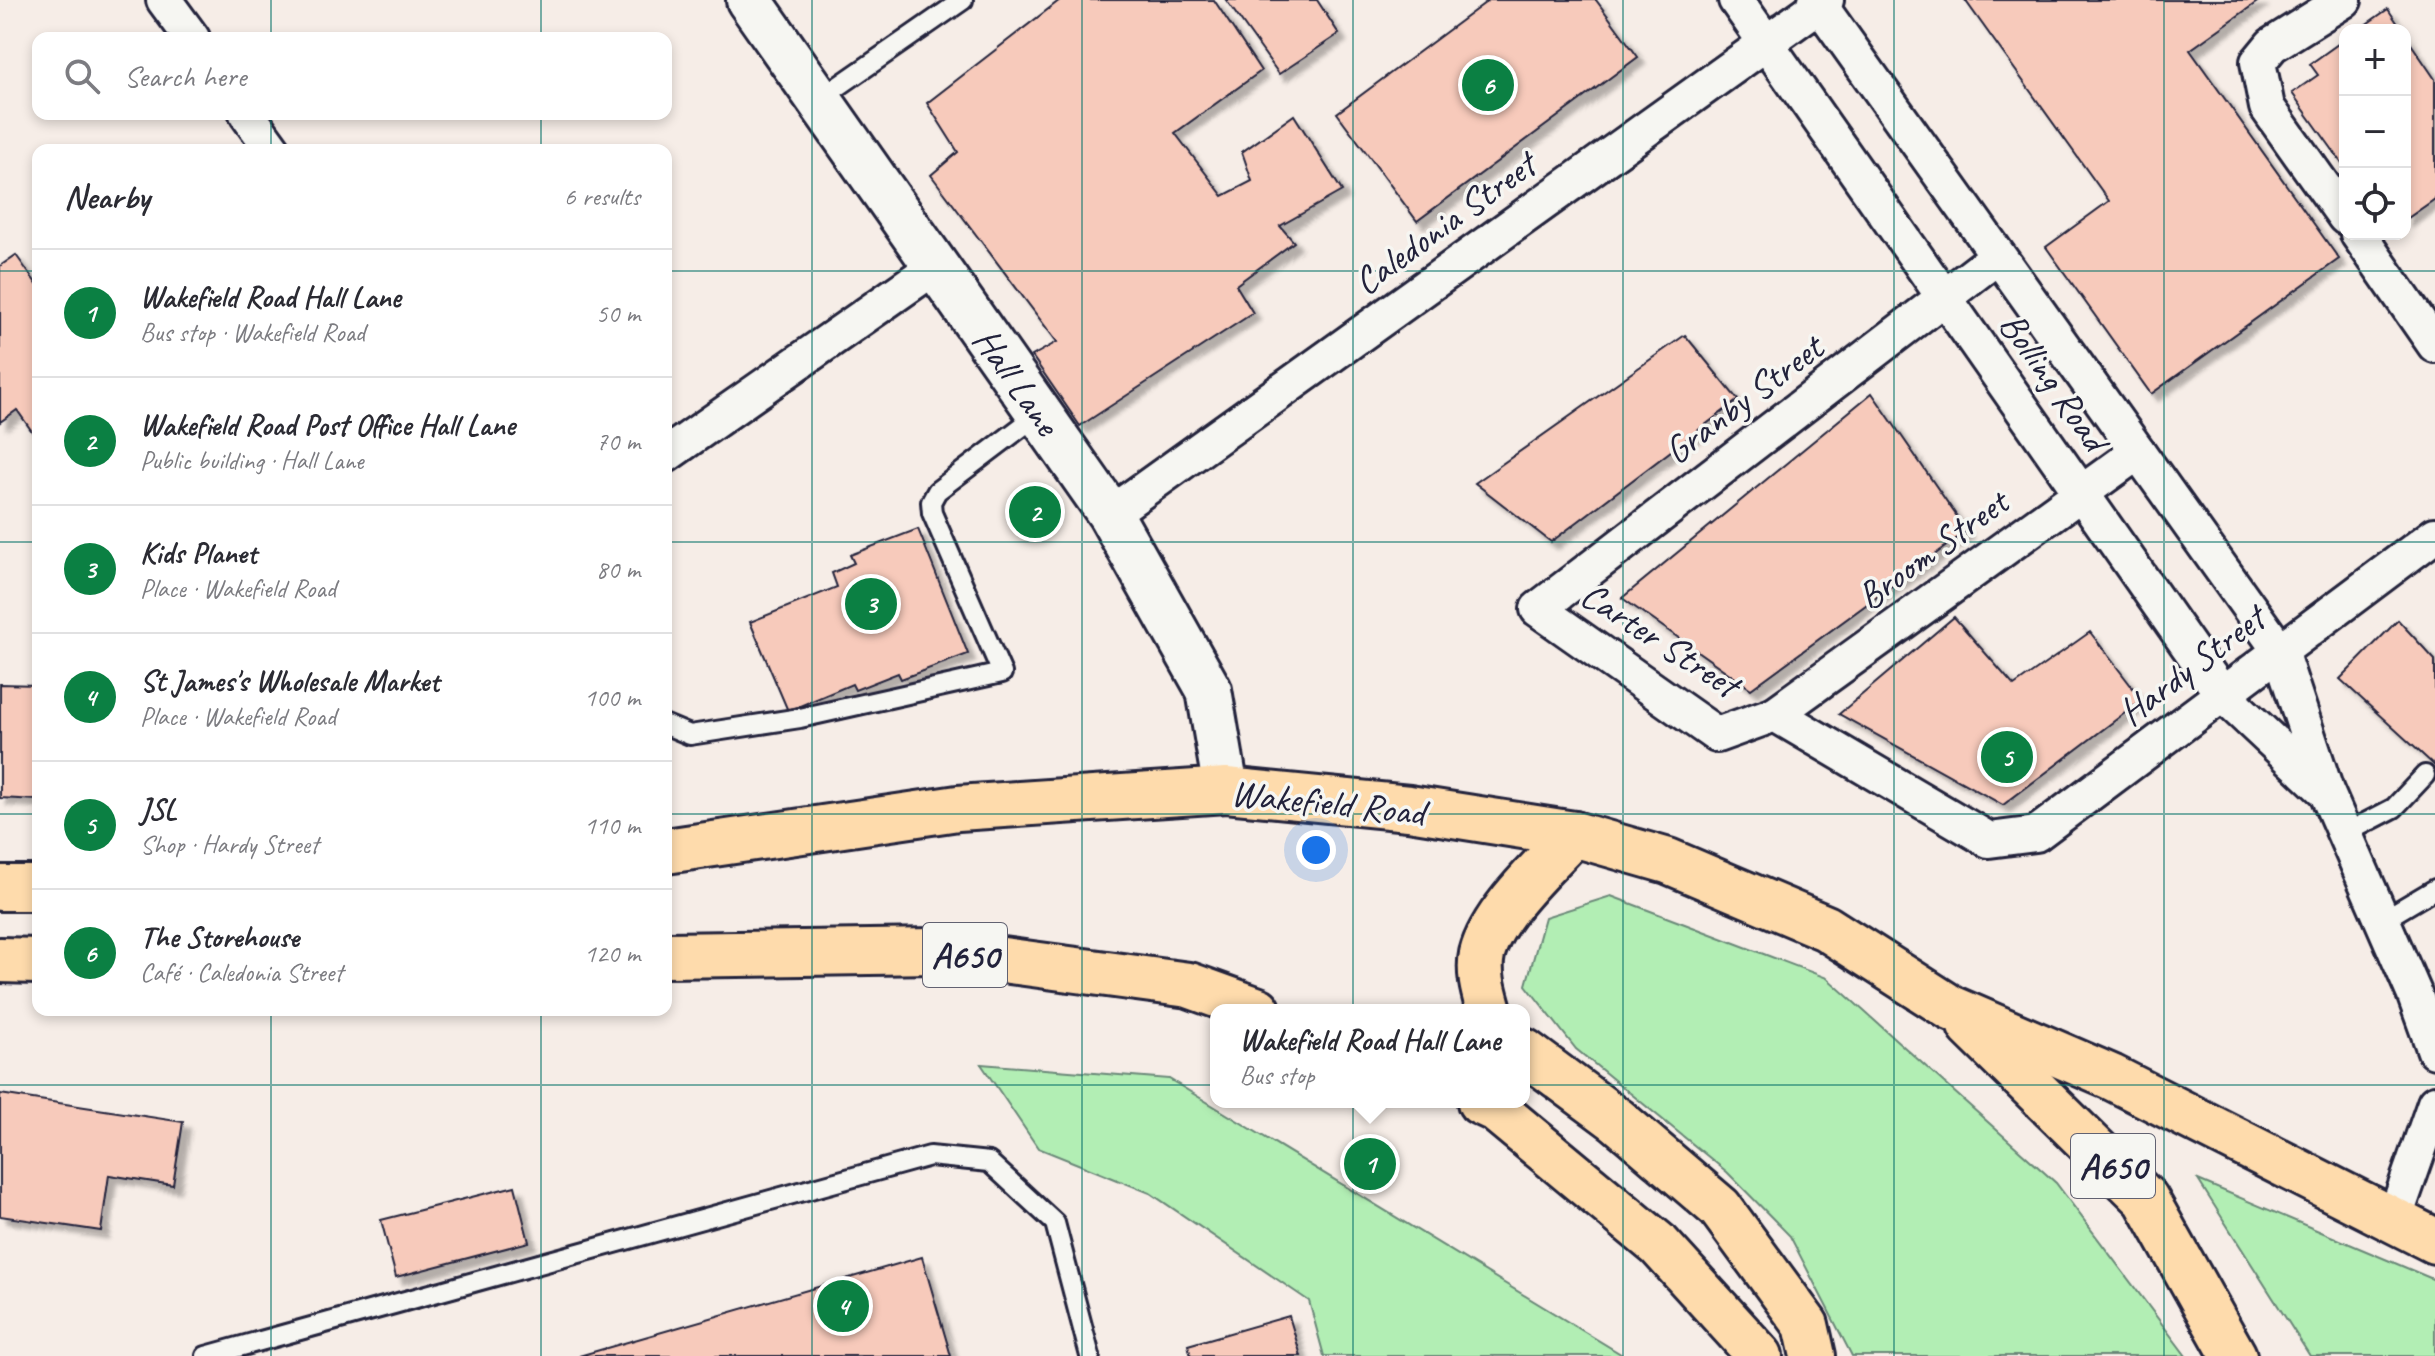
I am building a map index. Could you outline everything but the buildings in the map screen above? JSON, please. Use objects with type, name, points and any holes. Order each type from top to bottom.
[{"type":"main road","name":"Wakefield Road","points":[[672,850],[958,808],[1226,790],[1409,808],[1574,834],[1668,861],[1826,928],[1951,1008]]},
{"type":"main road","points":[[1487,1004],[1482,985],[1483,954],[1501,916],[1574,834]]},
{"type":"main road","points":[[0,888],[32,888]]},
{"type":"main road","name":"A650","points":[[672,955],[935,951],[1189,985],[1241,1004]]},
{"type":"main road","points":[[0,960],[32,961]]},
{"type":"main road","points":[[1951,1008],[2111,1077],[2435,1241]]},
{"type":"main road","name":"A650","points":[[1951,1008],[2146,1199],[2234,1356]]},
{"type":"main road","points":[[1530,1055],[1617,1120],[1720,1208],[1806,1325],[1813,1356]]},
{"type":"main road","points":[[1493,1108],[1659,1245],[1760,1356]]},
{"type":"street","points":[[164,0],[188,32]]},
{"type":"street","name":"Hall Lane","points":[[749,0],[1110,514],[1209,690],[1226,790]]},
{"type":"street","name":"Bolling Road","points":[[1736,0],[2222,694],[2326,791]]},
{"type":"street","points":[[2339,209],[2267,107],[2258,62],[2272,45],[2344,0]]},
{"type":"street","name":"Bolling Road","points":[[1820,2],[2280,651],[2326,791],[2414,993],[2435,1051]]},
{"type":"street","name":"Caledonia Street","points":[[1110,514],[1820,2]]},
{"type":"street","points":[[251,120],[269,144]]},
{"type":"street","points":[[2362,240],[2435,345]]},
{"type":"street","name":"Granby Street","points":[[1538,609],[1998,256]]},
{"type":"street","points":[[672,451],[936,266]]},
{"type":"street","name":"Broom Street","points":[[1775,714],[2138,452]]},
{"type":"street","name":"Hardy Street","points":[[1989,840],[2036,834],[2435,535]]},
{"type":"street","name":"Carter Street","points":[[1538,609],[1717,735],[1775,714],[1989,840]]},
{"type":"street","points":[[2394,1220],[2435,1103]]},
{"type":"lane","points":[[820,99],[963,0]]},
{"type":"lane","points":[[672,728],[690,735],[800,718],[1002,673],[932,513],[931,502],[937,491],[1040,413]]},
{"type":"lane","points":[[2344,834],[2394,808],[2425,775]]},
{"type":"lane","points":[[2381,921],[2435,889]]},
{"type":"lane","points":[[206,1356],[930,1156],[989,1162],[1055,1223],[1090,1356]]},
{"type":"green space","points":[[1611,896],[1827,978],[2056,1183],[2186,1356],[1852,1356],[1790,1236],[1727,1172],[1576,1049],[1526,985],[1545,917]]},
{"type":"green space","points":[[981,1064],[1169,1079],[1210,1104],[1210,1108],[1217,1108],[1624,1356],[1324,1356],[1309,1301],[1150,1193],[1038,1148]]},
{"type":"green space","points":[[2198,1180],[2435,1280],[2435,1356],[2310,1356]]},
{"type":"place","name":"The Storehouse","points":[[1488,85]]},
{"type":"place","name":"Wakefield Road Post Office Hall Lane","points":[[1035,512]]},
{"type":"place","name":"Kids Planet","points":[[871,604]]},
{"type":"place","name":"JSL","points":[[2007,757]]},
{"type":"place","name":"Wakefield Road Hall Lane","points":[[1370,1164]]},
{"type":"place","name":"St James's Wholesale Market","points":[[843,1306]]}]
